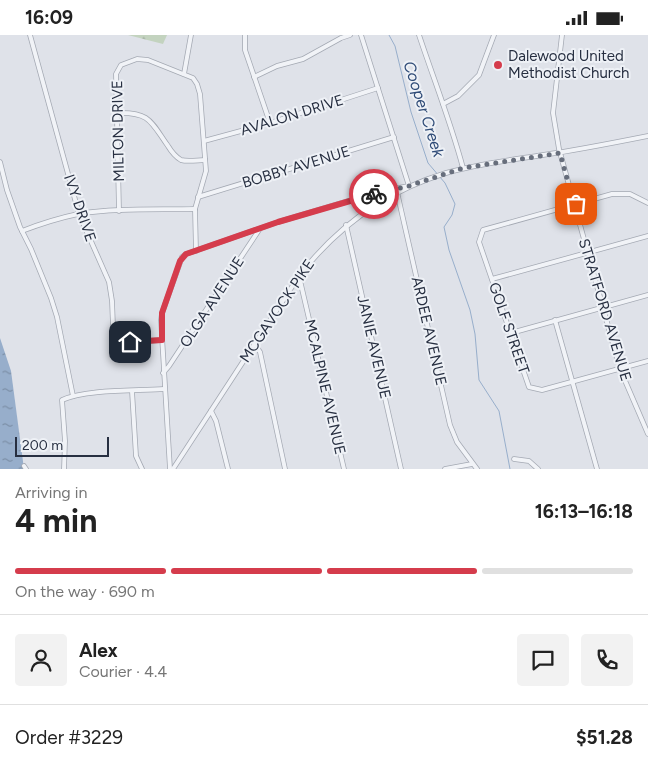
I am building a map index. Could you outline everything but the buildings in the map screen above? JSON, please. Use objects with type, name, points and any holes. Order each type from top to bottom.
[{"type":"street","name":"IVY DRIVE","points":[[30,35],[79,214],[109,282],[113,325],[117,335],[130,342],[162,340]]},
{"type":"street","points":[[191,35],[184,74],[193,78],[197,84],[206,171],[195,209],[196,251]]},
{"type":"street","points":[[245,35],[245,50],[270,123]]},
{"type":"street","points":[[254,77],[276,66],[303,59],[350,35]]},
{"type":"street","points":[[171,469],[164,389],[162,313],[180,261],[186,254],[278,222],[382,191],[409,186],[361,35]]},
{"type":"street","points":[[420,35],[442,105],[451,124],[463,168]]},
{"type":"street","points":[[442,105],[458,96],[479,75],[494,35]]},
{"type":"street","name":"STRATFORD AVENUE","points":[[562,35],[553,113],[560,153],[620,369],[648,434]]},
{"type":"street","name":"MILTON DRIVE","points":[[119,211],[116,74],[120,65],[137,59],[148,60],[184,74]]},
{"type":"street","name":"AVALON DRIVE","points":[[204,141],[270,123],[378,88]]},
{"type":"street","points":[[118,113],[133,112],[142,114],[150,120],[172,153],[181,159],[205,160]]},
{"type":"street","name":"MCGAVOCK PIKE","points":[[171,469],[299,276],[318,252],[346,225],[388,197],[409,186],[463,168],[560,153],[648,136]]},
{"type":"street","name":"BOBBY AVENUE","points":[[198,197],[394,137]]},
{"type":"street","points":[[0,162],[10,199],[51,298],[58,321],[73,396]]},
{"type":"street","points":[[394,189],[398,193]]},
{"type":"street","points":[[382,191],[388,197]]},
{"type":"street","name":"ARDEE AVENUE","points":[[398,193],[450,425],[457,443],[477,469]]},
{"type":"street","points":[[574,204],[622,193],[638,197],[648,203]]},
{"type":"street","name":"GOLF STREET","points":[[574,204],[483,230],[479,238],[530,387],[542,390],[648,361]]},
{"type":"street","points":[[22,231],[52,220],[79,214],[195,209]]},
{"type":"street","name":"JANIE AVENUE","points":[[346,225],[401,469]]},
{"type":"street","name":"OLGA AVENUE","points":[[164,373],[170,367],[258,230]]},
{"type":"street","points":[[492,279],[648,236]]},
{"type":"street","name":"MCALPINE AVENUE","points":[[299,276],[344,469]]},
{"type":"street","points":[[510,333],[648,295]]},
{"type":"street","points":[[555,320],[597,469]]},
{"type":"street","points":[[254,343],[260,352],[286,469]]},
{"type":"street","points":[[64,469],[65,441],[62,400],[73,396],[102,392],[164,389]]},
{"type":"street","points":[[132,391],[136,456],[142,469]]},
{"type":"street","points":[[210,411],[214,414],[228,469]]},
{"type":"street","points":[[514,459],[529,461],[538,469]]},
{"type":"street","points":[[445,469],[472,464]]},
{"type":"green space","points":[[128,35],[167,35],[163,44]]},
{"type":"water","points":[[0,338],[11,371],[24,469],[0,469]]},
{"type":"waterway","name":"Cooper Creek","points":[[389,35],[395,46],[411,112],[428,163],[445,183],[455,204],[452,215],[444,227],[449,250],[470,310],[475,334],[479,380],[499,411],[510,469]]},
{"type":"way so far","points":[[374,194],[409,186],[463,168],[560,153],[574,204],[576,204]]},
{"type":"place","name":"Dalewood United Methodist Church","points":[[498,65]]},
{"type":"route","points":[[130,342],[162,340],[162,313],[180,261],[186,254],[278,222],[374,194]]}]
